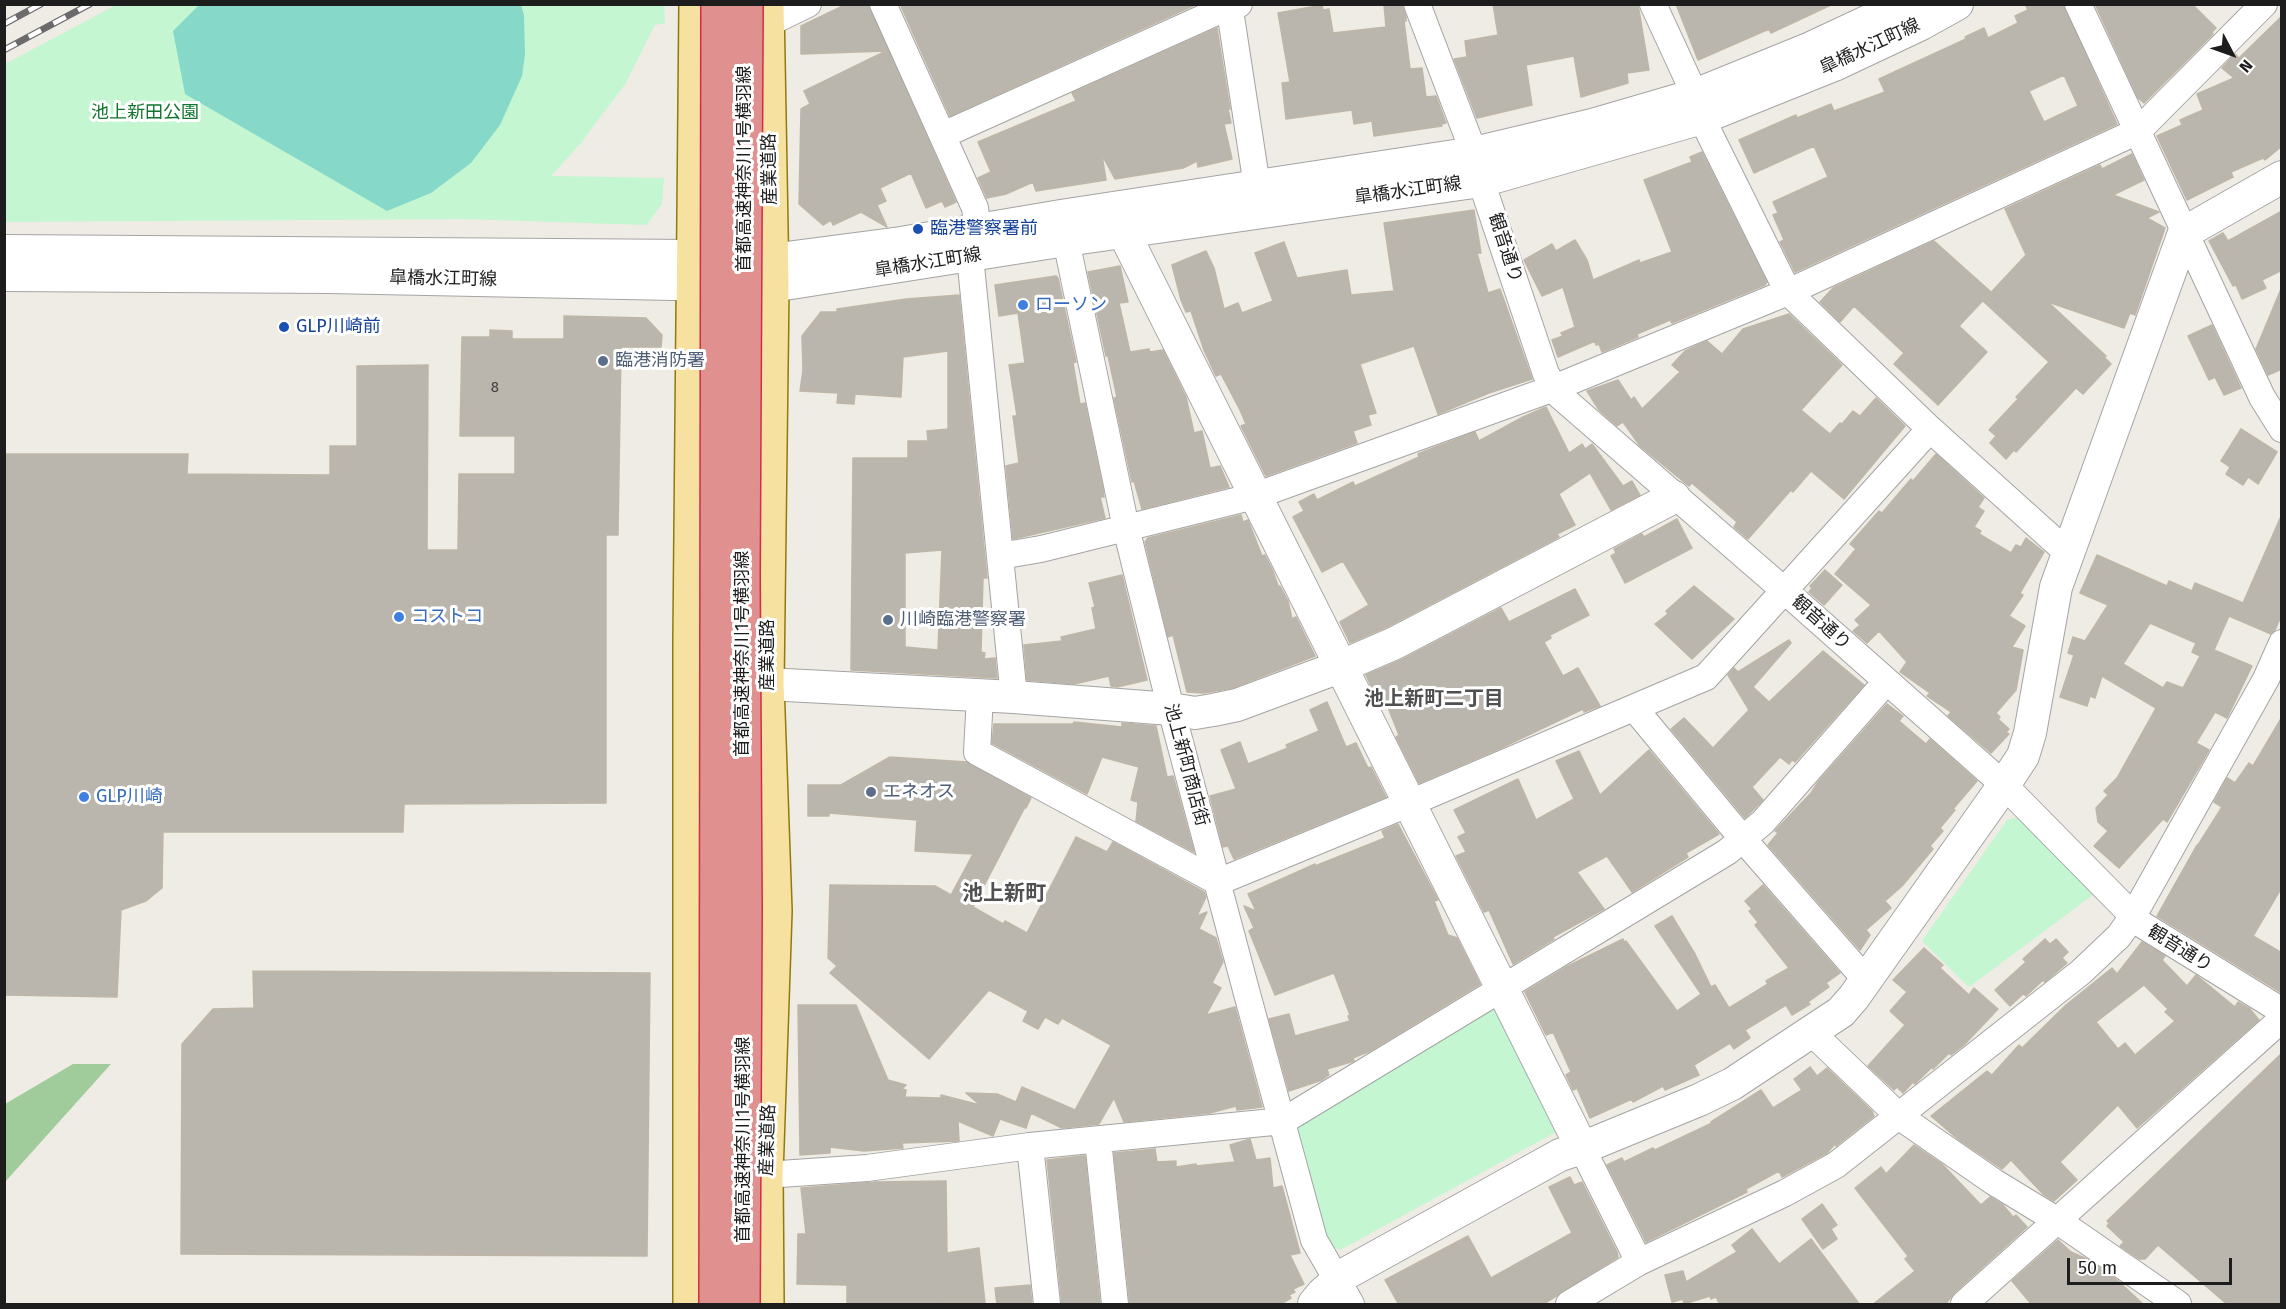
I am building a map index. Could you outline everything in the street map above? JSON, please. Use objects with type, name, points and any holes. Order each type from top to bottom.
[{"type":"highway","name":"首都高速神奈川1号横羽線","points":[[716,1305],[718,4]]},
{"type":"highway","name":"首都高速神奈川1号横羽線","points":[[743,1305],[745,910],[743,575],[760,11]]},
{"type":"main road","points":[[690,1305],[696,4]]},
{"type":"main road","name":"産業道路","points":[[760,11],[772,273],[767,684],[775,911],[766,1175],[767,1305]]},
{"type":"street","points":[[760,11],[808,4]]},
{"type":"street","points":[[883,4],[975,208],[974,243],[1014,697]]},
{"type":"street","name":"観音通り","points":[[1417,4],[1491,206],[1546,374],[1554,388],[1572,408],[1785,591],[2004,785],[2141,924],[2282,1011]]},
{"type":"street","points":[[1653,4],[1698,107],[1788,292],[1930,429],[2068,553]]},
{"type":"street","name":"皐橋水江町線","points":[[1698,107],[1811,48],[1905,4]]},
{"type":"street","name":"皐橋水江町線","points":[[974,243],[1066,240],[1124,233],[1477,167],[1592,125],[1698,107],[1834,65],[1921,24],[1957,4]]},
{"type":"street","points":[[2078,4],[2262,397],[2282,429]]},
{"type":"street","points":[[1000,556],[1256,496],[1554,388],[1788,292],[2138,131],[2264,4]]},
{"type":"street","points":[[944,135],[1233,5],[1257,186]]},
{"type":"street","name":"皐橋水江町線","points":[[4,251],[772,273],[974,243],[1257,186],[1477,167]]},
{"type":"street","points":[[1314,1305],[1323,1293],[1344,1292],[1345,1274],[1502,1186],[1560,1155],[1716,1093],[1841,1012],[1866,980],[2023,756],[2030,733],[2056,587],[2184,232],[2282,177]]},
{"type":"street","points":[[1124,233],[1639,1263]]},
{"type":"street","name":"池上新町商店街","points":[[1066,240],[1126,528],[1171,709],[1314,1240],[1344,1292]]},
{"type":"street","name":"皐橋水江町線","points":[[4,275],[339,277],[693,270]]},
{"type":"street","points":[[980,696],[977,752],[1218,882],[1706,677],[1930,429]]},
{"type":"street","points":[[767,684],[1014,697],[1171,709],[1195,713],[1238,705],[1342,666],[1395,643],[1674,497]]},
{"type":"street","points":[[1569,1305],[1639,1263],[1836,1166],[2081,972],[2119,936],[2133,916],[2273,675],[2282,643]]},
{"type":"street","points":[[766,1175],[867,1168],[1030,1146],[1283,1121],[1727,852],[1763,822],[1886,682]]},
{"type":"street","points":[[1634,708],[1742,838],[1866,980]]},
{"type":"street","points":[[1964,1305],[2282,1019]]},
{"type":"street","points":[[1810,1031],[1900,1117],[1994,1182],[2058,1221],[2178,1305]]},
{"type":"street","points":[[1098,1140],[1115,1305]]},
{"type":"street","points":[[1030,1146],[1047,1305]]},
{"type":"green space","name":"池上新田公園","points":[[116,5],[664,5],[665,23],[655,25],[626,83],[580,144],[551,176],[664,178],[662,204],[646,225],[464,219],[5,222],[5,64]]},
{"type":"green space","points":[[2017,817],[2094,894],[1969,987],[1922,941],[2007,820]]},
{"type":"green space","points":[[1496,1006],[1502,1014],[1556,1132],[1340,1250],[1331,1246],[1323,1233],[1296,1132],[1301,1123]]},
{"type":"green space","points":[[73,1064],[111,1064],[5,1182],[5,1104]]},
{"type":"shaded area","points":[[199,5],[521,5],[524,15],[525,54],[522,76],[500,125],[471,163],[431,193],[387,211],[185,94],[173,31]]},
{"type":"building","points":[[847,4],[868,4],[956,202],[945,207],[942,201],[926,208],[911,173],[880,188],[886,201],[877,205],[887,227],[861,212],[833,225],[831,220],[823,225],[799,204],[801,109],[810,104],[804,91],[886,51],[801,54],[801,26]]},
{"type":"building","points":[[900,4],[1197,4],[950,116]]},
{"type":"building","points":[[1384,4],[1402,4],[1406,17],[1404,21],[1410,69],[1422,68],[1426,97],[1436,96],[1446,123],[1441,124],[1442,126],[1374,136],[1372,121],[1354,124],[1352,110],[1286,119],[1282,83],[1290,82],[1278,13],[1322,5],[1323,10],[1329,9],[1333,33],[1386,27]]},
{"type":"building","points":[[1493,4],[1638,4],[1649,70],[1627,73],[1628,83],[1581,97],[1574,56],[1526,65],[1532,105],[1477,118],[1454,59],[1467,57],[1465,41],[1498,35]]},
{"type":"building","points":[[1676,4],[1833,4],[1771,33],[1769,29],[1698,60]]},
{"type":"building","points":[[2025,4],[2063,4],[2117,124],[1795,272],[1780,242],[1784,240],[1773,215],[1778,213],[1773,202],[1828,177],[1814,146],[1754,173],[1739,140],[1796,115],[1797,118],[1831,104],[1834,111],[1885,92],[1879,79],[1966,39],[1965,37],[1984,28],[1988,38],[2018,23],[2015,16],[2028,10]],"holes":[[[2064,75],[2078,106],[2044,122],[2029,91]]]},
{"type":"building","points":[[2095,4],[2192,4],[2216,28],[2213,34],[2144,103],[2138,98]]},
{"type":"building","points":[[2282,16],[2282,146],[2265,160],[2263,158],[2231,172],[2233,177],[2187,200],[2157,136],[2182,125],[2180,120],[2203,110],[2197,94],[2234,78],[2222,68],[2235,54],[2239,58]]},
{"type":"building","points":[[1217,28],[1230,109],[1228,109],[1231,123],[1224,124],[1232,159],[1198,167],[1197,161],[1183,168],[1115,179],[1102,155],[1106,180],[1036,191],[1033,182],[1006,194],[987,198],[978,178],[991,172],[978,142],[1076,101],[1072,93]]},
{"type":"building","points":[[1702,152],[1767,282],[1765,285],[1672,323],[1670,320],[1602,352],[1595,341],[1558,357],[1552,340],[1563,336],[1561,333],[1575,327],[1563,287],[1542,296],[1524,260],[1552,244],[1556,251],[1575,240],[1587,260],[1593,280],[1639,260],[1640,263],[1672,252],[1644,180],[1692,162],[1690,157]]},
{"type":"building","points":[[2132,154],[2144,180],[2113,195],[2159,212],[2147,218],[2165,228],[2135,315],[2130,313],[2124,328],[2048,302],[2106,356],[2104,357],[2111,364],[2083,394],[2076,388],[2016,452],[2014,450],[2006,459],[1990,443],[1996,436],[1989,430],[2049,362],[1983,301],[2026,255],[2005,209],[2100,165],[2102,169]]},
{"type":"building","points":[[1474,210],[1481,253],[1477,253],[1488,293],[1500,289],[1532,379],[1489,393],[1438,414],[1414,346],[1360,364],[1376,413],[1368,415],[1371,425],[1353,431],[1357,443],[1266,476],[1241,426],[1246,424],[1240,410],[1221,374],[1216,376],[1204,350],[1191,311],[1186,312],[1172,265],[1206,251],[1214,268],[1224,309],[1238,303],[1242,313],[1273,301],[1255,253],[1284,242],[1297,278],[1347,270],[1351,295],[1394,291],[1384,223]]},
{"type":"building","points":[[2282,211],[2282,270],[2262,280],[2266,288],[2242,299],[2209,241],[2223,233],[2228,241]]},
{"type":"building","points":[[1934,241],[1991,292],[1959,326],[1987,352],[1938,405],[1894,364],[1904,353],[1854,306],[1840,322],[1820,302],[1833,288]]},
{"type":"building","points":[[1120,266],[1128,302],[1119,303],[1130,352],[1149,349],[1150,352],[1163,350],[1186,397],[1194,433],[1202,431],[1210,468],[1220,466],[1229,487],[1142,509],[1134,481],[1132,482],[1114,398],[1117,397],[1088,272]]},
{"type":"building","points":[[1056,276],[1076,362],[1073,363],[1080,404],[1085,403],[1103,489],[1104,497],[1100,497],[1105,518],[1013,539],[1006,466],[1019,463],[1013,416],[1017,416],[1009,365],[1025,363],[1018,313],[999,316],[995,285]]},
{"type":"building","points":[[2281,289],[2282,369],[2268,375],[2256,349]]},
{"type":"building","points":[[959,295],[987,578],[983,578],[981,652],[985,653],[984,659],[995,658],[997,678],[851,670],[853,458],[908,458],[908,441],[928,441],[927,431],[948,429],[948,351],[903,357],[901,397],[855,394],[854,404],[837,403],[838,393],[800,391],[803,370],[802,336],[821,312],[837,312],[837,309],[906,299]],"holes":[[[942,550],[938,650],[905,647],[905,553]]]},
{"type":"building","points":[[1789,314],[1842,365],[1801,410],[1830,434],[1853,411],[1860,416],[1876,398],[1905,426],[1844,499],[1811,471],[1748,539],[1734,527],[1737,522],[1692,483],[1689,486],[1640,446],[1623,422],[1617,426],[1599,410],[1587,391],[1618,380],[1631,400],[1634,397],[1642,409],[1680,372],[1672,365],[1685,351],[1707,341],[1722,354],[1743,329]]},
{"type":"building","points":[[564,316],[646,318],[662,335],[661,347],[621,347],[618,535],[606,535],[606,803],[404,804],[403,832],[163,832],[162,888],[146,901],[121,910],[117,997],[4,995],[4,454],[188,454],[187,474],[330,475],[330,446],[357,446],[357,366],[428,365],[427,550],[458,550],[459,474],[515,474],[515,436],[460,436],[462,337],[490,337],[490,330],[512,331],[512,339],[564,339]]},
{"type":"building","points":[[2212,325],[2241,388],[2224,395],[2215,377],[2209,380],[2188,336]]},
{"type":"building","points":[[1546,407],[1569,453],[1582,444],[1585,449],[1592,444],[1623,486],[1632,481],[1640,495],[1611,510],[1590,473],[1559,494],[1575,525],[1557,534],[1559,537],[1387,627],[1350,643],[1340,622],[1369,605],[1343,561],[1322,572],[1293,517],[1304,511],[1299,502],[1314,494],[1317,500],[1353,482],[1355,486],[1419,457],[1418,454],[1475,432],[1479,441]]},
{"type":"building","points":[[2241,429],[2277,452],[2258,484],[2248,477],[2243,485],[2226,474],[2230,467],[2221,461]]},
{"type":"building","points":[[1936,454],[1984,498],[1978,507],[1984,511],[1974,527],[1981,531],[1979,534],[2011,553],[2016,545],[2021,547],[2026,538],[2044,552],[2020,593],[2023,595],[2009,616],[2025,626],[2012,647],[2023,650],[2016,690],[1996,713],[2000,717],[1998,719],[2009,729],[2006,732],[2009,734],[1991,753],[1948,716],[1951,712],[1927,696],[1930,693],[1900,672],[1907,662],[1879,631],[1867,643],[1853,631],[1860,625],[1855,620],[1871,605],[1835,574],[1856,549],[1850,544],[1879,511],[1882,513],[1911,479],[1913,481]]},
{"type":"building","points":[[2282,514],[2282,614],[2275,630],[2271,634],[2229,616],[2214,650],[2252,666],[2227,718],[2215,712],[2196,743],[2209,750],[2167,822],[2163,819],[2119,868],[2094,846],[2108,831],[2098,822],[2096,808],[2108,795],[2104,791],[2117,778],[2156,708],[2102,676],[2095,698],[2090,696],[2087,706],[2060,697],[2074,655],[2068,653],[2073,637],[2085,641],[2108,605],[2080,593],[2097,555],[2167,586],[2169,581],[2192,591],[2195,583],[2243,603]],"holes":[[[2150,623],[2196,643],[2192,652],[2200,656],[2183,688],[2167,682],[2163,688],[2123,664]]]},
{"type":"building","points":[[1241,515],[1243,522],[1248,520],[1262,556],[1265,555],[1278,586],[1288,601],[1292,619],[1296,617],[1315,656],[1232,688],[1204,693],[1187,692],[1173,635],[1168,637],[1145,542],[1148,538]]},
{"type":"building","points":[[1677,519],[1692,548],[1625,583],[1611,556],[1616,553],[1614,549],[1642,534],[1644,537]]},
{"type":"building","points":[[1825,570],[1842,585],[1824,605],[1809,592],[1812,588],[1810,586]]},
{"type":"building","points":[[1122,575],[1147,680],[1117,687],[1111,686],[1109,676],[1074,684],[1027,680],[1024,645],[1062,641],[1061,637],[1096,629],[1092,608],[1095,607],[1089,583]]},
{"type":"building","points":[[1694,586],[1734,619],[1692,659],[1655,624],[1668,614],[1666,611]]},
{"type":"building","points":[[1575,589],[1589,615],[1550,635],[1551,638],[1544,642],[1563,676],[1578,668],[1600,706],[1584,712],[1583,709],[1501,748],[1419,783],[1396,737],[1399,735],[1381,690],[1374,693],[1366,675],[1403,659],[1501,608],[1509,622]]},
{"type":"building","points":[[1789,640],[1791,643],[1753,687],[1769,702],[1823,651],[1864,685],[1795,762],[1792,760],[1789,764],[1780,757],[1752,787],[1763,800],[1745,818],[1671,729],[1684,718],[1713,748],[1749,710],[1728,675],[1734,668],[1738,672]]},
{"type":"building","points":[[1327,702],[1346,747],[1356,743],[1386,797],[1234,859],[1228,846],[1223,847],[1210,796],[1236,789],[1221,750],[1240,742],[1248,764],[1288,748],[1286,745],[1319,731],[1310,710]]},
{"type":"building","points":[[1887,704],[1903,716],[1899,721],[1926,744],[1930,739],[1977,781],[1940,828],[1943,831],[1930,846],[1933,849],[1902,886],[1885,901],[1891,908],[1866,930],[1870,935],[1860,950],[1768,845],[1778,833],[1775,831],[1811,793],[1818,782]]},
{"type":"building","points":[[2282,717],[2282,887],[2253,936],[2282,953],[2282,993],[2157,916],[2197,845],[2222,807],[2214,802],[2227,778],[2235,783],[2249,763],[2253,766]]},
{"type":"building","points":[[1074,722],[1122,727],[1122,723],[1156,726],[1167,777],[1173,776],[1194,852],[1136,821],[1138,802],[1131,800],[1139,767],[1102,757],[1087,794],[992,743],[994,724],[1073,724]]},
{"type":"building","points":[[1649,750],[1719,834],[1686,853],[1688,857],[1632,892],[1607,856],[1577,872],[1604,909],[1553,937],[1554,939],[1513,964],[1489,910],[1484,912],[1456,856],[1466,852],[1458,837],[1466,833],[1454,810],[1518,779],[1536,820],[1574,799],[1556,761],[1579,751],[1600,795]]},
{"type":"building","points":[[890,757],[967,762],[1031,798],[973,907],[1003,924],[1005,921],[1027,933],[1076,837],[1107,852],[1113,842],[1204,892],[1206,897],[1197,916],[1207,912],[1199,929],[1216,938],[1223,962],[1212,983],[1221,988],[1206,1015],[1235,1007],[1262,1107],[1237,1110],[1236,1106],[1210,1113],[1124,1122],[1114,1098],[1099,1124],[1062,1128],[1031,1113],[1026,1128],[1000,1119],[993,1136],[958,1121],[959,1141],[902,1143],[903,1148],[864,1151],[830,1147],[830,1153],[800,1155],[798,1005],[856,1005],[888,1080],[906,1085],[902,1089],[906,1090],[905,1097],[941,1098],[941,1095],[980,1105],[966,1093],[997,1094],[1016,1102],[1022,1087],[1075,1110],[1111,1045],[1062,1018],[1058,1024],[1045,1017],[1038,1029],[1023,1021],[1028,1011],[989,990],[929,1059],[830,973],[837,966],[828,958],[830,885],[935,886],[951,895],[973,854],[915,851],[917,820],[829,813],[829,816],[808,816],[808,785],[841,785]]},
{"type":"building","points":[[1398,824],[1438,900],[1434,901],[1448,935],[1457,938],[1480,984],[1370,1051],[1353,1058],[1354,1061],[1327,1069],[1329,1075],[1322,1080],[1289,1091],[1269,1019],[1289,1014],[1295,1036],[1350,1021],[1348,1016],[1350,1015],[1334,973],[1275,995],[1249,931],[1254,928],[1244,906],[1256,911],[1248,894],[1315,864],[1315,866],[1385,838],[1382,831]]},
{"type":"building","points":[[1763,885],[1840,973],[1826,983],[1829,987],[1808,1002],[1810,1004],[1792,1015],[1786,1005],[1745,1030],[1750,1038],[1734,1049],[1730,1043],[1694,1065],[1699,1075],[1665,1090],[1663,1086],[1633,1102],[1632,1099],[1590,1118],[1577,1088],[1573,1090],[1566,1075],[1571,1072],[1553,1032],[1546,1035],[1525,992],[1568,966],[1623,939],[1677,1011],[1701,994],[1655,926],[1672,916],[1695,954],[1711,987],[1715,985],[1729,1008],[1768,984],[1766,981],[1789,968],[1755,925],[1758,922],[1749,911],[1752,909],[1745,901]]},
{"type":"building","points":[[2045,939],[2050,944],[2056,939],[2068,952],[2062,958],[2067,963],[2045,982],[2043,980],[2026,996],[2023,994],[2010,1006],[1995,990],[2026,962],[2023,959]]},
{"type":"building","points":[[2142,942],[2165,956],[2162,960],[2187,986],[2196,975],[2235,1007],[2238,1002],[2250,1009],[2259,1020],[2137,1128],[2118,1105],[2060,1162],[2077,1180],[2054,1201],[2043,1194],[2011,1160],[2002,1169],[1959,1140],[1931,1116],[1987,1071],[1992,1075],[2019,1045],[2022,1048],[2066,1005],[2112,968],[2117,974]],"holes":[[[2144,985],[2168,1009],[2165,1012],[2175,1021],[2135,1055],[2125,1043],[2118,1049],[2096,1022]]]},
{"type":"building","points":[[1924,948],[1943,965],[1940,968],[1969,995],[1974,988],[1998,1009],[1964,1045],[1951,1055],[1949,1053],[1903,1093],[1897,1087],[1894,1090],[1868,1066],[1905,1025],[1890,1011],[1907,992],[1893,980]]},
{"type":"building","points":[[253,971],[650,973],[647,1256],[181,1254],[182,1044],[213,1009],[254,1008]]},
{"type":"building","points":[[2282,1053],[2282,1305],[2228,1305],[2158,1245],[2145,1259],[2139,1259],[2120,1246],[2124,1242],[2107,1226],[2109,1223],[2107,1221]]},
{"type":"building","points":[[1810,1067],[1817,1076],[1827,1068],[1872,1111],[1874,1116],[1836,1146],[1835,1144],[1827,1153],[1782,1177],[1779,1171],[1746,1189],[1747,1192],[1646,1242],[1607,1165],[1622,1158],[1624,1162],[1653,1148],[1655,1150],[1712,1123],[1761,1090],[1773,1108],[1802,1090],[1794,1079]]},
{"type":"building","points":[[1250,1139],[1256,1160],[1270,1158],[1273,1188],[1282,1186],[1300,1253],[1290,1255],[1304,1284],[1293,1289],[1295,1292],[1289,1295],[1291,1298],[1279,1305],[1130,1305],[1114,1153],[1155,1149],[1157,1162],[1176,1161],[1176,1167],[1235,1162],[1230,1145]]},
{"type":"building","points":[[1914,1145],[1942,1164],[1981,1205],[1990,1197],[2003,1205],[2013,1217],[2016,1215],[2027,1227],[1954,1293],[1945,1305],[1872,1305],[1915,1271],[1905,1259],[1908,1256],[1855,1188],[1881,1167],[1886,1174]]},
{"type":"building","points":[[1085,1156],[1100,1304],[1062,1305],[1047,1160]]},
{"type":"building","points":[[1570,1177],[1574,1185],[1582,1182],[1618,1257],[1542,1305],[1399,1305],[1385,1280],[1468,1236],[1491,1278],[1572,1233],[1549,1187]]},
{"type":"building","points":[[946,1181],[947,1253],[979,1248],[985,1303],[847,1305],[847,1285],[797,1284],[798,1234],[806,1234],[801,1188],[875,1182]]},
{"type":"building","points":[[1822,1204],[1837,1225],[1831,1229],[1837,1239],[1823,1249],[1802,1219]]},
{"type":"building","points":[[1752,1229],[1779,1264],[1811,1239],[1860,1305],[1720,1305],[1716,1297],[1711,1299],[1710,1296],[1684,1304],[1683,1299],[1672,1302],[1665,1275],[1683,1271],[1686,1282],[1737,1252],[1732,1245]]},
{"type":"building","points":[[2058,1240],[2071,1252],[2087,1259],[2116,1279],[2144,1305],[2032,1305],[2012,1281]]},
{"type":"building","points":[[1030,1285],[1032,1305],[997,1305],[995,1288]]},
{"type":"railway","points":[[4,24],[41,4]]},
{"type":"railway","points":[[4,50],[90,4]]},
{"type":"place","name":"臨港警察署前","points":[[918,229]]},
{"type":"place","name":"ローソン","points":[[1023,305]]},
{"type":"place","name":"GLP川崎前","points":[[284,327]]},
{"type":"place","name":"臨港消防署","points":[[603,361]]},
{"type":"place","name":"コストコ","points":[[399,617]]},
{"type":"place","name":"川崎臨港警察署","points":[[888,620]]},
{"type":"place","name":"エネオス","points":[[871,792]]},
{"type":"place","name":"GLP川崎","points":[[84,797]]},
{"type":"district","name":"池上新町二丁目","points":[[1434,699]]},
{"type":"district","name":"池上新町","points":[[1004,894]]}]
